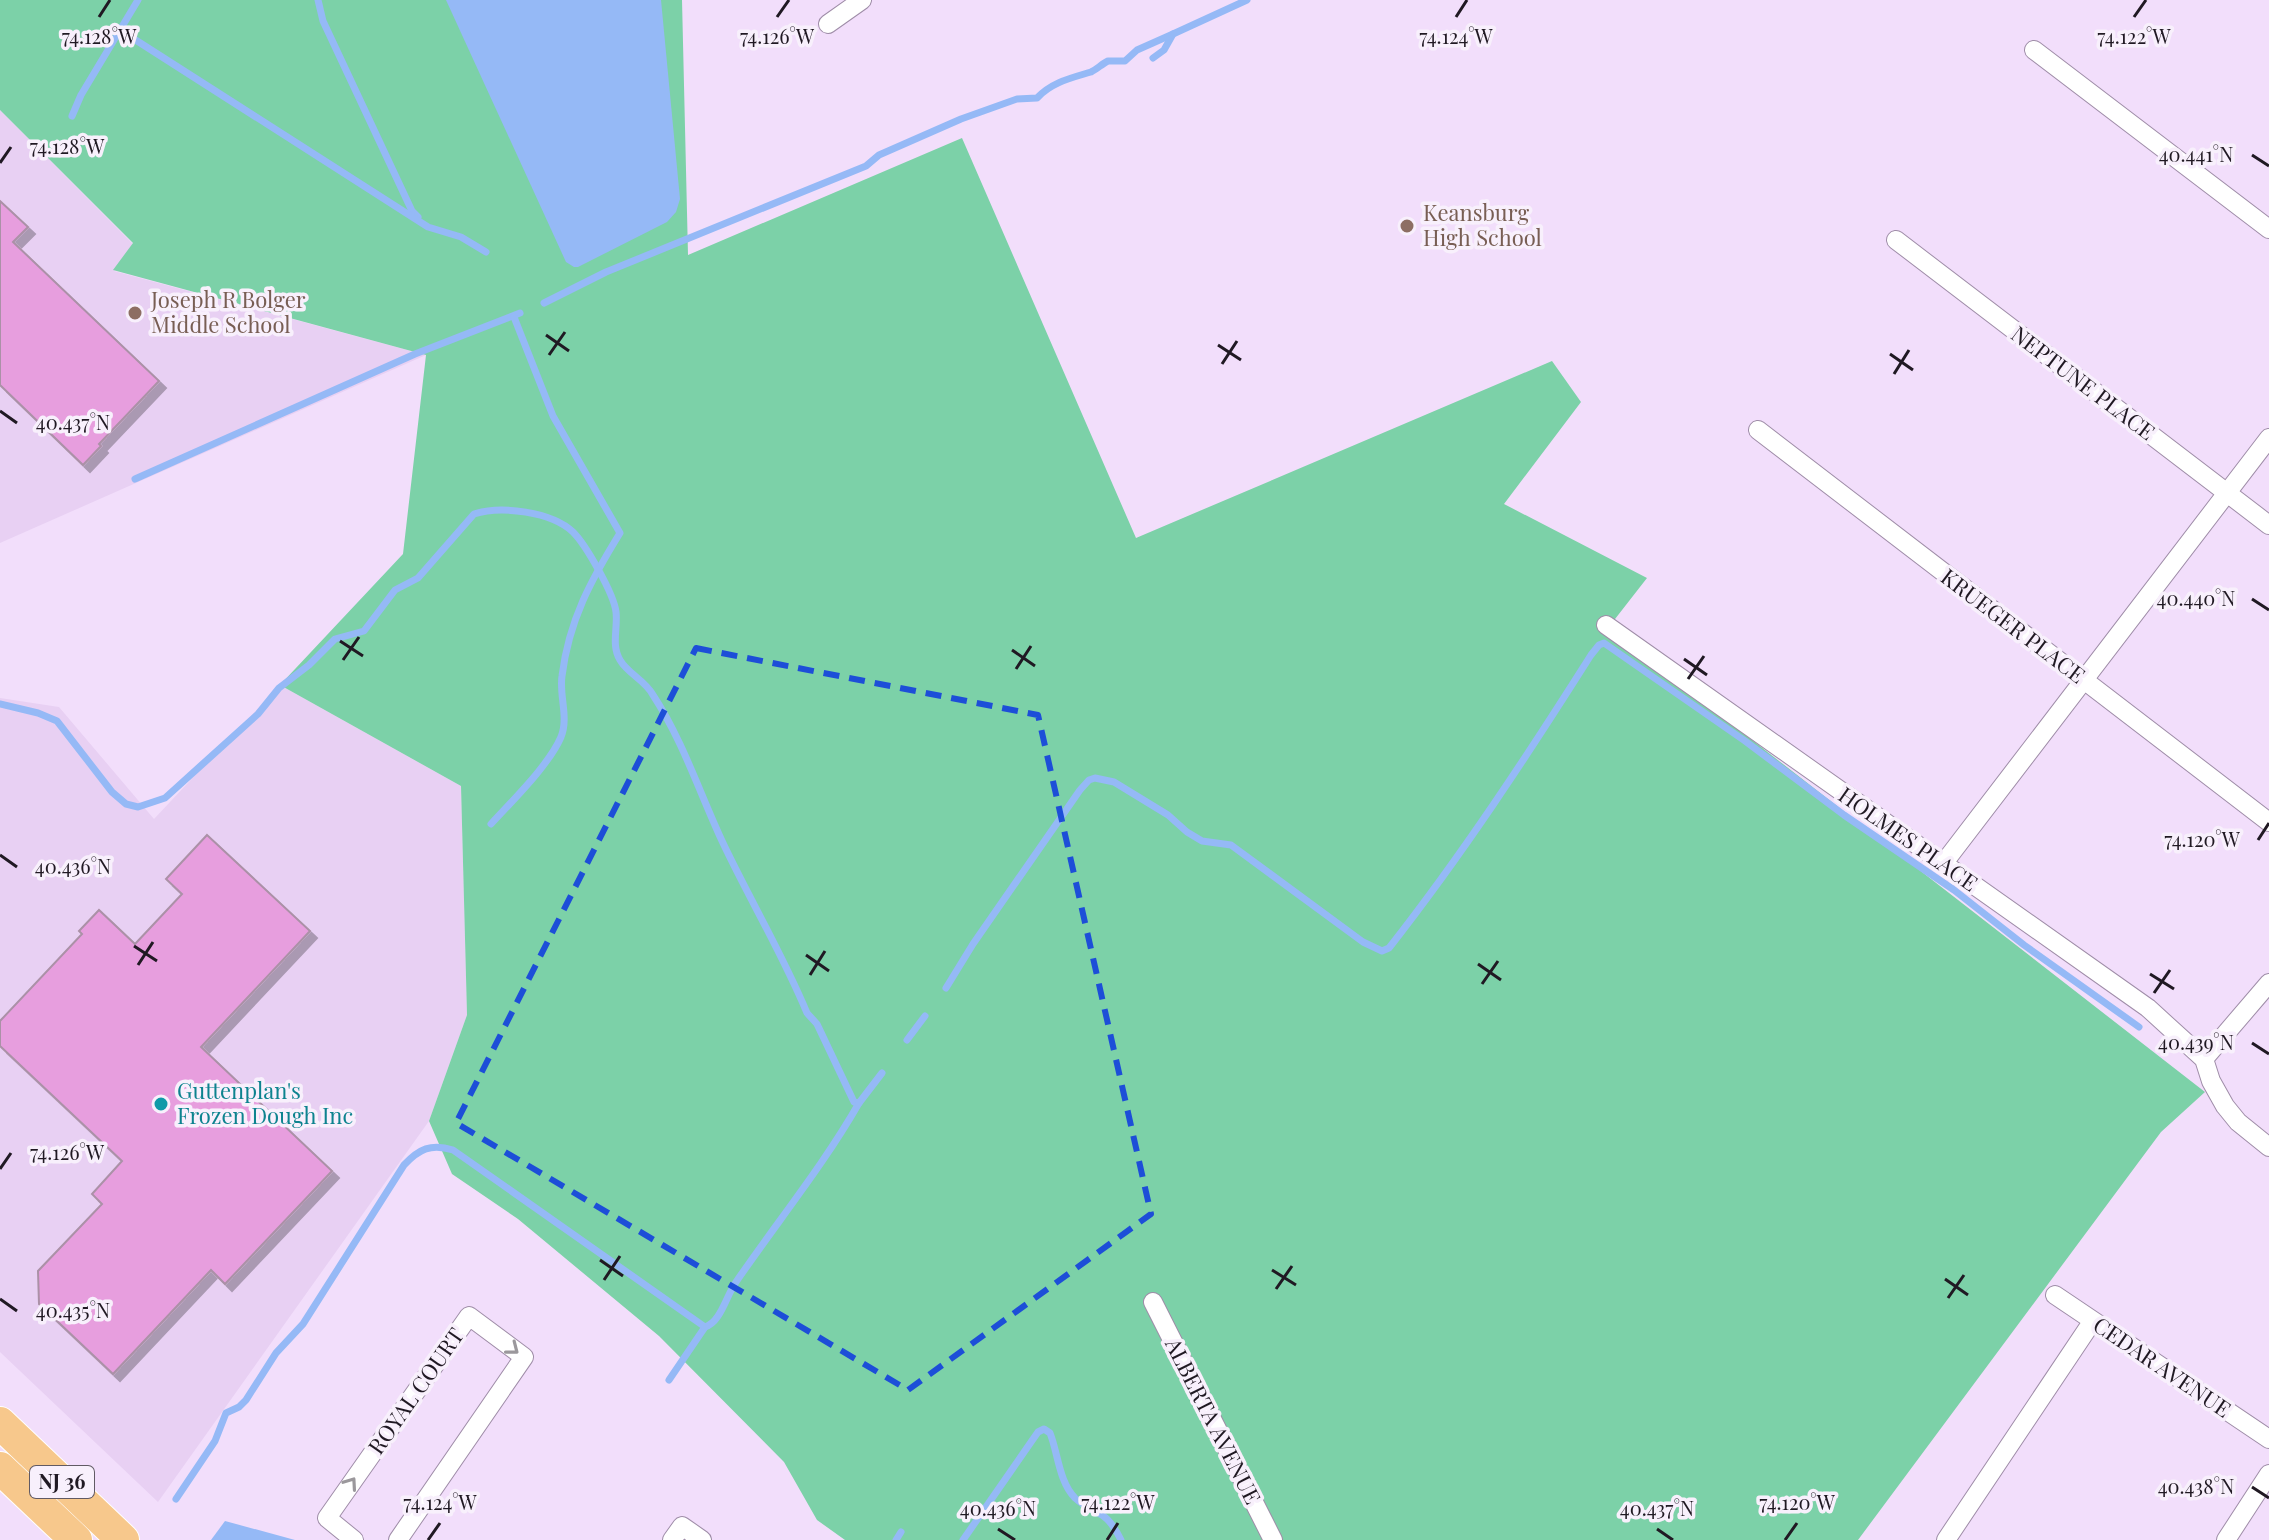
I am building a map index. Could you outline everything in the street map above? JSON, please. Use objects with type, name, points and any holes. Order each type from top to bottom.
[{"type":"highway","name":"NJ 36","points":[[0,1423],[123,1540]]},
{"type":"highway","name":"NJ 36","points":[[0,1468],[76,1540]]},
{"type":"street","points":[[828,24],[862,0]]},
{"type":"street","points":[[2034,50],[2269,229]]},
{"type":"street","name":"NEPTUNE PLACE","points":[[1896,240],[2269,525]]},
{"type":"street","name":"KRUEGER PLACE","points":[[1758,430],[2269,822]]},
{"type":"street","points":[[1943,864],[2269,438]]},
{"type":"street","name":"HOLMES PLACE","points":[[1606,625],[2148,1008],[2204,1059]]},
{"type":"street","points":[[2269,983],[2204,1059],[2211,1081],[2225,1106],[2238,1122],[2269,1147]]},
{"type":"street","name":"CEDAR AVENUE","points":[[2055,1295],[2269,1439]]},
{"type":"street","name":"ALBERTA AVENUE","points":[[1153,1302],[1273,1540]]},
{"type":"street","name":"ROYAL COURT","points":[[354,1540],[327,1518],[469,1316],[524,1357],[398,1540]]},
{"type":"street","points":[[1946,1540],[2092,1322]]},
{"type":"street","points":[[2226,1540],[2269,1474]]},
{"type":"street","points":[[672,1540],[682,1526],[702,1540]]},
{"type":"highlighted area","points":[[696,648],[1038,715],[1151,1214],[908,1390],[456,1123]]},
{"type":"shaded area","name":"Joseph R Bolger Middle School","points":[[0,110],[133,244],[114,271],[426,355],[0,543]]},
{"type":"shaded area","points":[[280,685],[461,786],[467,1015],[429,1121],[158,1502],[0,1352],[0,698],[59,707],[154,819]]},
{"type":"green space","points":[[0,0],[682,0],[688,255],[962,138],[1136,538],[1552,361],[1581,402],[1504,504],[1647,578],[1608,628],[2205,1092],[2161,1132],[1858,1540],[845,1540],[817,1520],[784,1462],[659,1336],[518,1219],[452,1174],[429,1121],[467,1015],[461,786],[280,685],[403,554],[426,355],[113,270],[133,243],[0,110]]},
{"type":"water","points":[[446,0],[661,0],[680,199],[676,212],[667,222],[578,267],[566,262]]},
{"type":"water","points":[[225,1521],[295,1540],[211,1540]]},
{"type":"building","name":"Joseph R Bolger Middle School","points":[[0,201],[28,227],[13,242],[159,381],[83,465],[0,385]]},
{"type":"building","name":"Guttenplan's Frozen Dough Inc","points":[[207,835],[310,931],[201,1047],[332,1171],[225,1284],[211,1270],[113,1374],[39,1304],[38,1271],[102,1204],[92,1194],[122,1161],[0,1046],[0,1021],[82,934],[79,931],[99,910],[135,944],[182,894],[166,879]]},
{"type":"waterway","points":[[72,116],[81,95],[138,0]]},
{"type":"waterway","points":[[318,0],[323,21],[412,211],[418,217]]},
{"type":"waterway","points":[[1153,58],[1164,50],[1173,34],[1247,0]]},
{"type":"waterway","points":[[120,30],[428,227],[461,237],[486,252]]},
{"type":"waterway","points":[[544,303],[606,272],[866,166],[879,155],[961,119],[1017,99],[1037,98],[1055,84],[1091,72],[1108,61],[1125,61],[1137,50],[1173,34]]},
{"type":"waterway","points":[[135,479],[415,354],[520,313]]},
{"type":"waterway","points":[[491,824],[539,771],[561,737],[564,722],[562,676],[570,637],[591,584],[620,533],[553,416],[514,317]]},
{"type":"waterway","points":[[0,704],[57,721],[112,792],[126,804],[138,807],[165,798],[258,714],[279,688],[309,665],[335,639],[364,631],[395,590],[418,578],[474,514],[512,510],[552,519],[573,532],[605,582],[616,612],[617,654],[627,669],[650,690],[664,713],[723,843],[854,1102],[859,1103],[882,1073]]},
{"type":"waterway","points":[[946,988],[1080,790],[1095,778],[1114,782],[1168,815],[1202,841],[1231,845],[1363,942],[1382,951],[1389,948],[1493,804],[1591,655],[1604,643],[1954,890],[2024,945],[2139,1027]]},
{"type":"waterway","points":[[907,1040],[925,1016]]},
{"type":"waterway","points":[[176,1499],[215,1441],[226,1413],[246,1400],[276,1353],[303,1324],[404,1165],[420,1151],[432,1147],[453,1150],[705,1327],[715,1320],[736,1282],[815,1172],[859,1103]]},
{"type":"waterway","points":[[669,1380],[705,1327]]},
{"type":"waterway","points":[[963,1540],[1038,1432],[1044,1429],[1050,1433],[1062,1476],[1070,1491],[1083,1504],[1105,1517],[1121,1540]]},
{"type":"waterway","points":[[896,1540],[901,1532]]},
{"type":"place","name":"Keansburg High School","points":[[1407,226]]},
{"type":"place","name":"Joseph R Bolger Middle School","points":[[135,313]]},
{"type":"place","name":"Guttenplan's Frozen Dough Inc","points":[[161,1104]]}]
